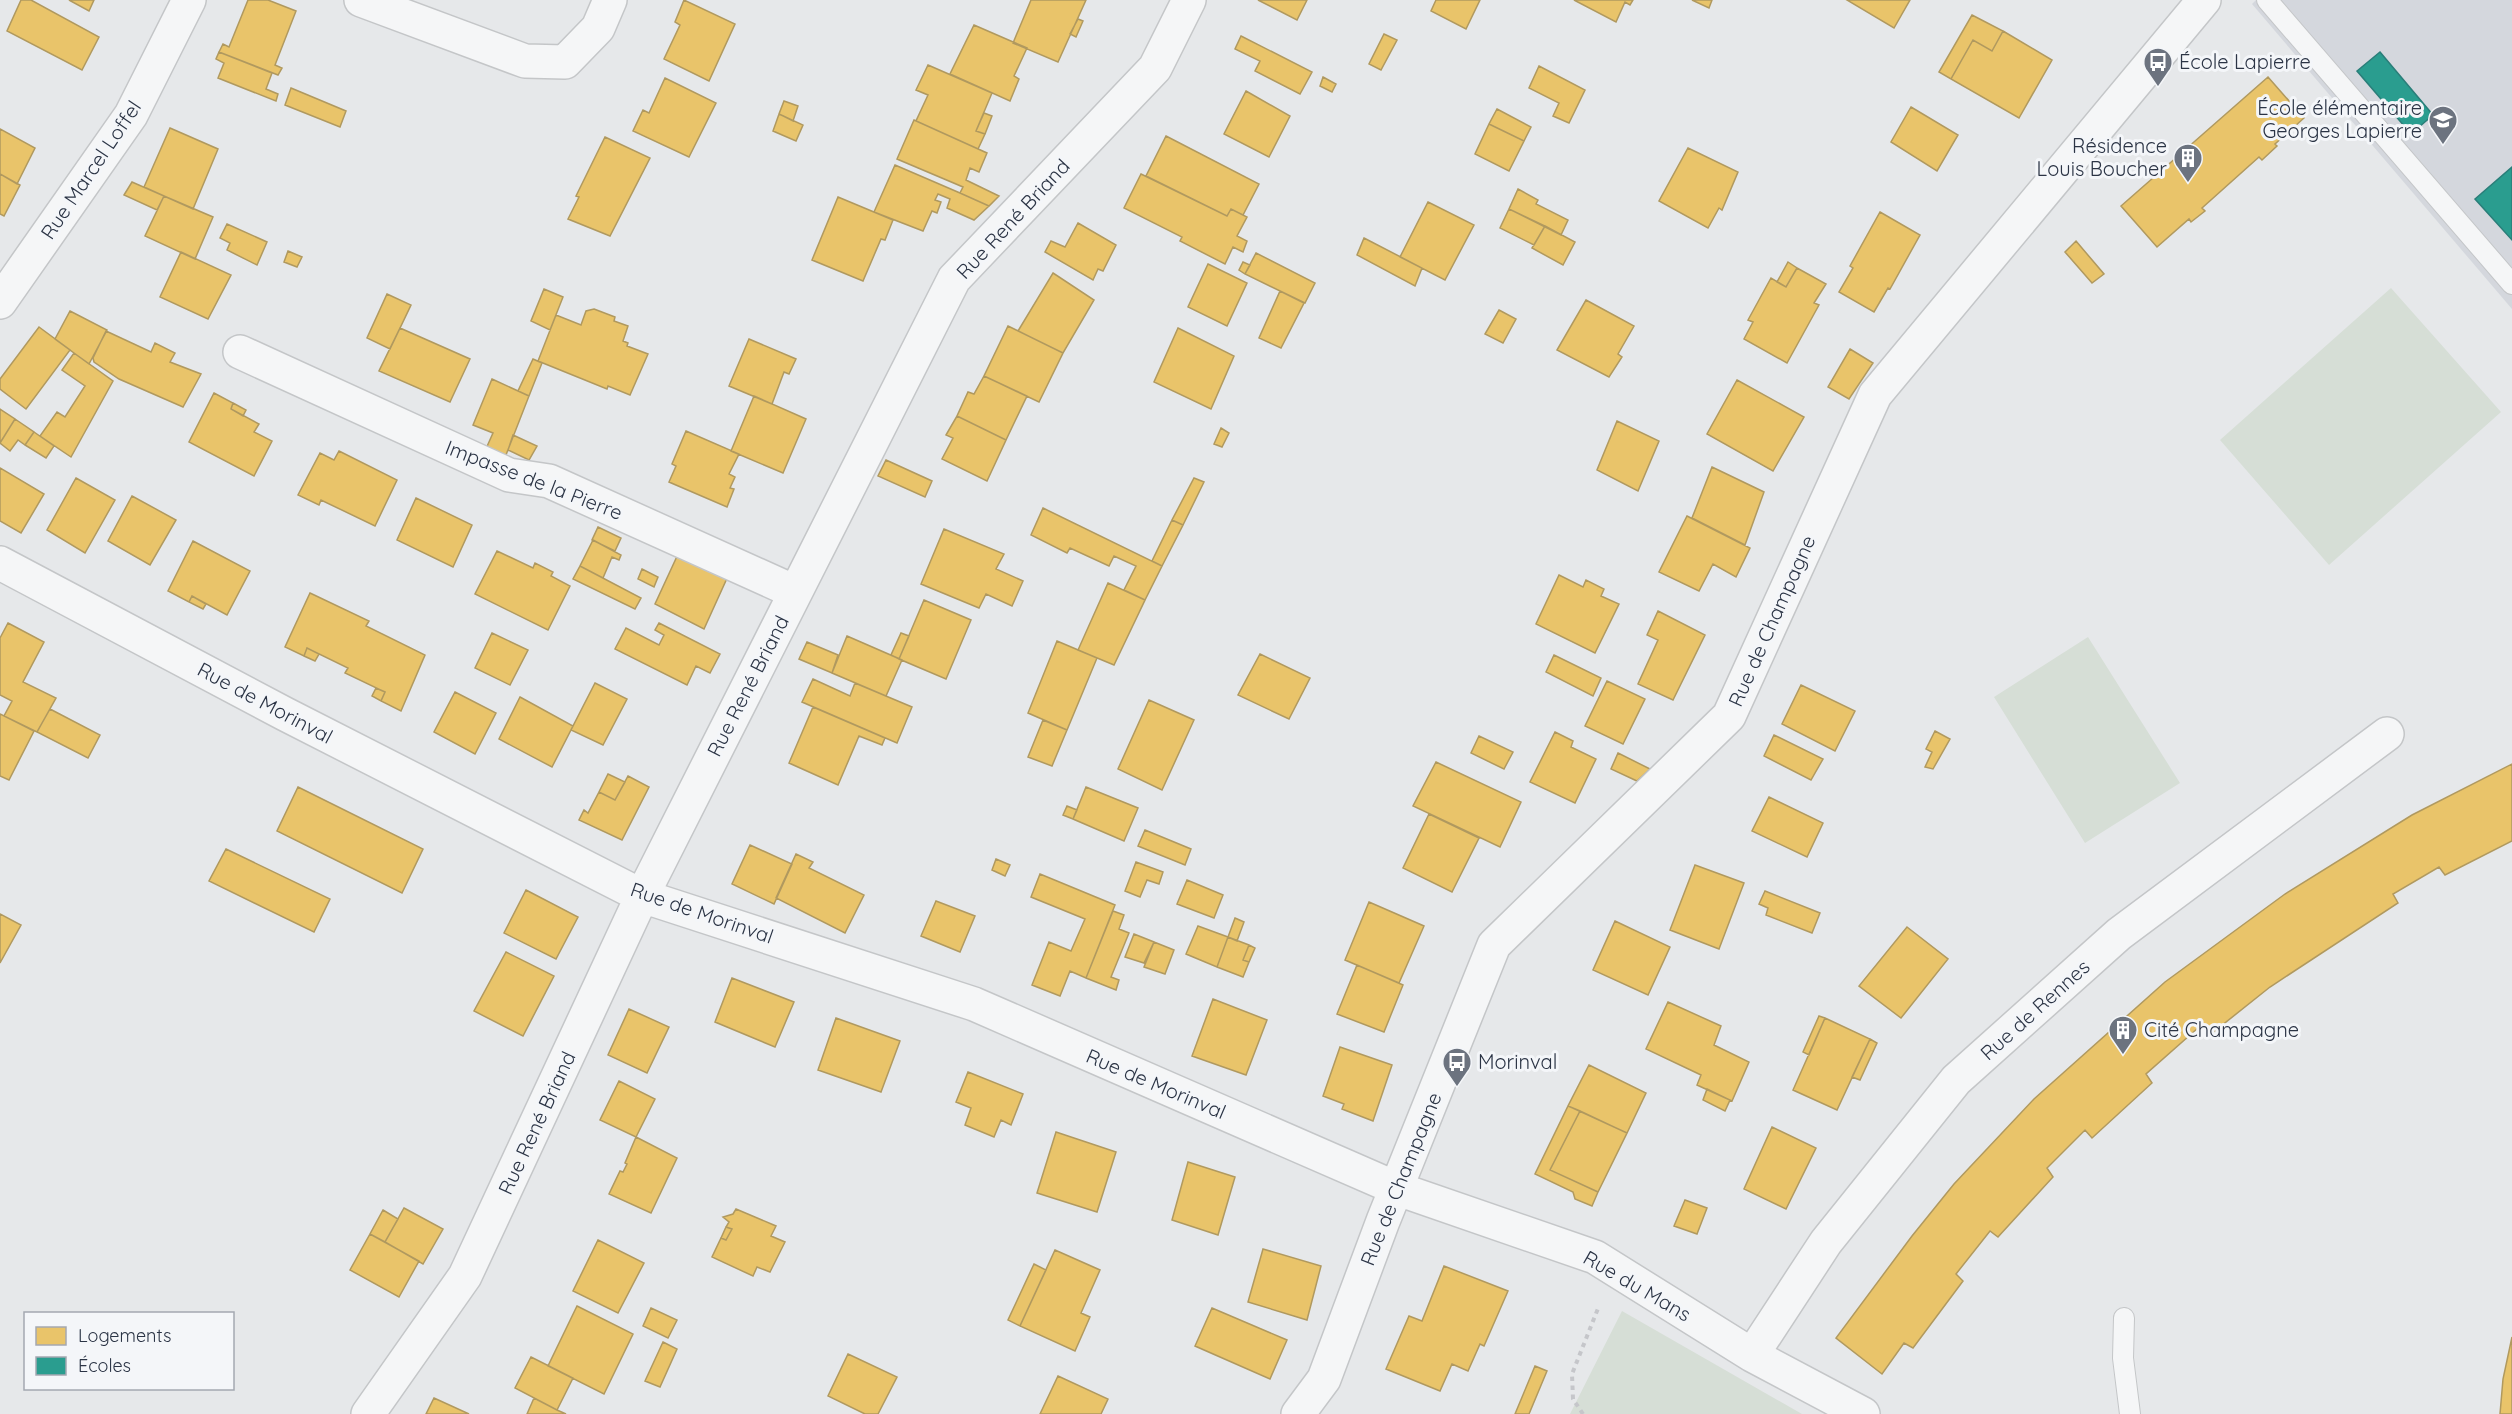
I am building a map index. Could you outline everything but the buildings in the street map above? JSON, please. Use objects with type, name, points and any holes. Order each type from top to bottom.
[{"type":"street","name":"Rue Marcel Loffel","points":[[0,302],[131,115],[189,0]]},
{"type":"street","points":[[361,0],[525,61],[555,62],[565,62],[598,28],[610,0]]},
{"type":"street","name":"Rue René Briand","points":[[368,1414],[465,1276],[642,896],[954,279],[1155,68],[1189,0]]},
{"type":"street","name":"Rue de Champagne","points":[[1298,1414],[1324,1379],[1383,1221],[1398,1189],[1494,945],[1729,716],[1875,395],[2204,0]]},
{"type":"street","name":"Impasse de la Pierre","points":[[240,352],[509,475],[549,481],[795,592]]},
{"type":"street","name":"Rue de Morinval","points":[[0,562],[285,714],[642,896],[974,1004],[1398,1189]]},
{"type":"street","name":"Rue de Rennes","points":[[1752,1355],[1827,1242],[1956,1080],[2119,934],[2387,734]]},
{"type":"street","name":"Rue du Mans","points":[[1398,1189],[1595,1257],[1752,1355],[1863,1414]]},
{"type":"lane","points":[[2267,0],[2512,284]]},
{"type":"lane","points":[[2124,1318],[2123,1358],[2130,1414]]},
{"type":"path","points":[[1583,1414],[1573,1399],[1572,1374],[1613,1268]]},
{"type":"shaded area","name":"École élémentaire Georges Lapierre","points":[[2256,0],[2512,0],[2512,309],[2252,4]]},
{"type":"shaded area","points":[[2391,288],[2501,412],[2329,565],[2220,440]]},
{"type":"shaded area","points":[[2088,637],[2180,783],[2085,843],[1994,697]]},
{"type":"shaded area","points":[[1622,1311],[1802,1414],[1570,1414]]},
{"type":"place","name":"École Lapierre","points":[[2158,88]]},
{"type":"place","name":"École élémentaire Georges Lapierre","points":[[2443,146]]},
{"type":"place","name":"Résidence Louis Boucher","points":[[2188,184]]},
{"type":"place","name":"Cité Champagne","points":[[2123,1056]]},
{"type":"place","name":"Morinval","points":[[1457,1088]]}]
